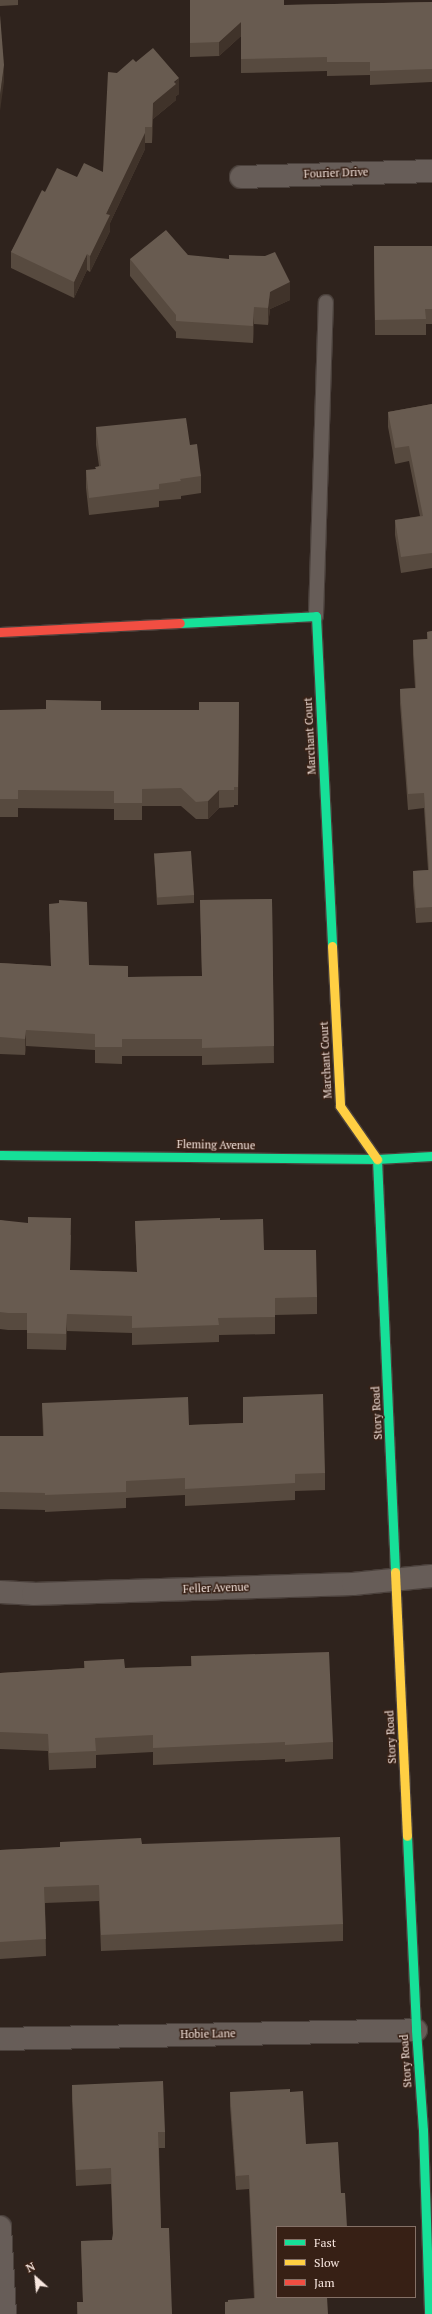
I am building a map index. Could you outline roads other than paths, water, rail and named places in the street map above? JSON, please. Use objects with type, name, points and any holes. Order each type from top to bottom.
[{"type":"street","name":"Fourier Drive","points":[[241,176],[432,172]]},
{"type":"street","points":[[0,632],[316,616]]},
{"type":"street","name":"Marchant Court","points":[[316,616],[340,1106],[378,1159]]},
{"type":"street","name":"Fleming Avenue","points":[[0,1155],[378,1159],[432,1156]]},
{"type":"street","name":"Story Road","points":[[378,1159],[416,2030],[428,2130],[429,2314]]},
{"type":"street","name":"Feller Avenue","points":[[0,1592],[34,1594],[353,1584],[432,1576]]},
{"type":"street","name":"Hobie Lane","points":[[0,2039],[416,2030]]},
{"type":"street","points":[[0,2227],[5,2314]]},
{"type":"lane","points":[[316,616],[326,302]]}]
